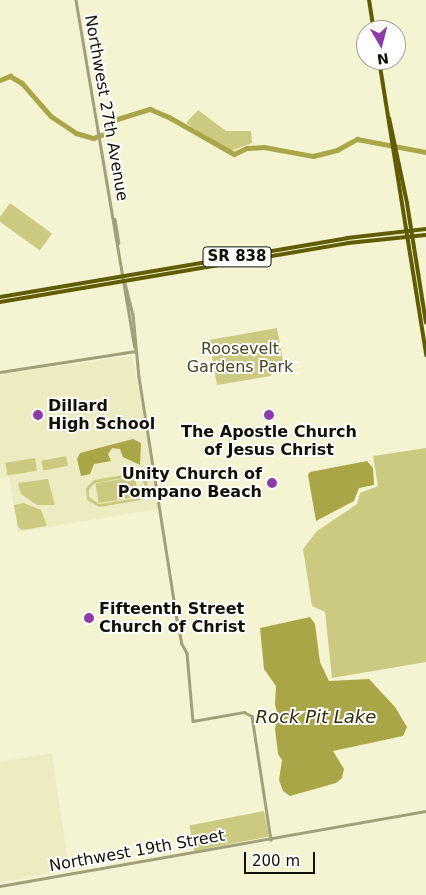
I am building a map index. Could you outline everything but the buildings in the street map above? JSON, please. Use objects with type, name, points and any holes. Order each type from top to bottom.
[{"type":"main road","points":[[369,0],[372,20]]},
{"type":"main road","points":[[381,70],[394,153],[394,166],[426,355]]},
{"type":"main road","points":[[394,153],[400,172],[412,230],[426,323]]},
{"type":"main road","points":[[394,166],[400,172]]},
{"type":"main road","name":"SR 838","points":[[0,297],[124,278],[311,244],[426,229]]},
{"type":"main road","name":"SR 838","points":[[0,302],[125,283],[303,251],[426,235]]},
{"type":"main road","points":[[303,251],[311,244]]},
{"type":"main road","points":[[297,252],[304,246]]},
{"type":"main road","points":[[196,270],[223,260]]},
{"type":"street","name":"Northwest 27th Avenue","points":[[76,0],[124,278],[133,314],[135,350],[180,636],[189,661],[193,721],[250,713],[271,840]]},
{"type":"street","points":[[0,372],[135,350]]},
{"type":"street","name":"Northwest 19th Street","points":[[0,886],[271,840],[426,811]]},
{"type":"shaded area","points":[[133,356],[158,509],[18,532],[9,477],[0,478],[0,374]]},
{"type":"shaded area","points":[[52,753],[69,870],[0,882],[0,762]]},
{"type":"green space","points":[[198,110],[226,131],[251,131],[252,143],[231,151],[213,142],[186,123]]},
{"type":"green space","points":[[10,203],[52,234],[40,251],[0,222],[0,217]]},
{"type":"green space","name":"Roosevelt Gardens Park","points":[[277,328],[283,361],[269,363],[271,376],[217,385],[209,340]]},
{"type":"green space","points":[[426,448],[426,662],[332,678],[325,612],[312,606],[303,549],[317,531],[357,504],[360,493],[378,486],[373,456]]},
{"type":"green space","points":[[66,456],[68,466],[43,471],[41,461]]},
{"type":"green space","points":[[35,458],[37,471],[7,476],[5,463]]},
{"type":"green space","points":[[146,471],[147,474],[142,475],[147,480],[148,490],[141,500],[99,507],[87,500],[86,488],[94,480]],"holes":[[[134,476],[141,478],[145,486],[138,498],[99,504],[89,497],[89,489],[95,483]]]},
{"type":"green space","points":[[135,477],[138,497],[99,503],[95,483]]},
{"type":"green space","points":[[48,479],[55,505],[37,505],[21,494],[18,483]]},
{"type":"green space","points":[[24,503],[41,510],[47,526],[22,530],[18,527],[14,505]]},
{"type":"green space","points":[[264,811],[269,837],[194,851],[189,826]]},
{"type":"water","points":[[133,439],[141,443],[140,465],[123,457],[120,449],[112,448],[108,454],[111,461],[94,464],[90,474],[81,476],[77,459],[80,453]]},
{"type":"water","points":[[367,461],[373,468],[374,485],[359,488],[354,501],[316,521],[308,475],[310,472]]},
{"type":"water","name":"Rock Pit Lake","points":[[310,617],[315,624],[320,662],[329,681],[369,679],[395,707],[407,727],[403,736],[333,751],[344,769],[342,778],[336,783],[290,796],[283,791],[279,780],[282,760],[278,754],[275,729],[278,715],[275,705],[276,686],[264,669],[260,628]]},
{"type":"waterway","points":[[0,80],[10,76],[22,83],[51,116],[76,133],[93,138],[107,133],[114,120],[150,109],[169,117],[234,154],[247,148],[264,147],[313,156],[337,150],[357,139],[426,152]]},
{"type":"place","name":"Dillard High School","points":[[38,415]]},
{"type":"place","name":"The Apostle Church of Jesus Christ","points":[[269,415]]},
{"type":"place","name":"Unity Church of Pompano Beach","points":[[272,483]]},
{"type":"place","name":"Fifteenth Street Church of Christ","points":[[89,618]]}]
